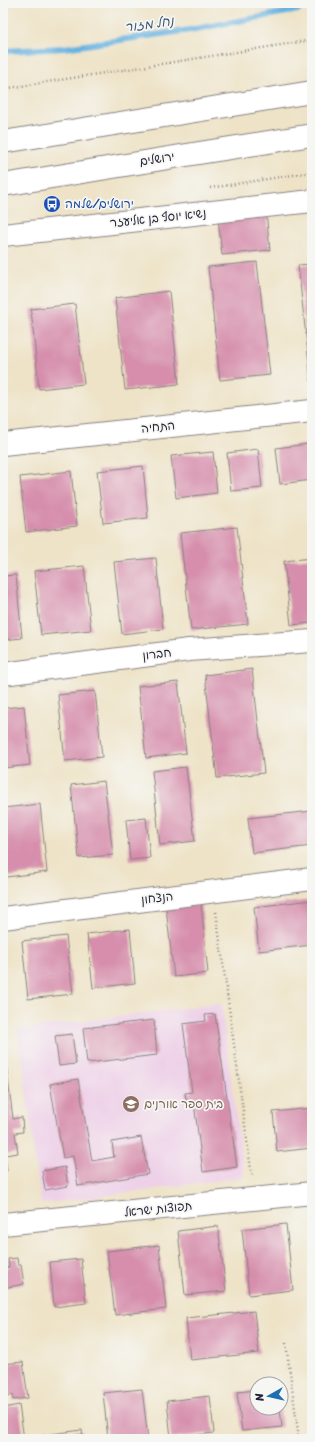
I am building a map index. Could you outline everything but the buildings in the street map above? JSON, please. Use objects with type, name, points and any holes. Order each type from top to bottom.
[{"type":"main road","points":[[3,142],[312,92]]},
{"type":"main road","name":"ירושלים","points":[[3,186],[312,135]]},
{"type":"main road","name":"נשיא יוסף בן אליעזר","points":[[3,235],[312,201]]},
{"type":"main road","name":"התחיה","points":[[3,444],[312,411]]},
{"type":"main road","name":"חברון","points":[[3,674],[189,650],[312,641]]},
{"type":"main road","name":"הנצחון","points":[[3,918],[312,879]]},
{"type":"main road","name":"תפוצות ישראל","points":[[3,1224],[312,1193]]},
{"type":"path","points":[[3,89],[312,40]]},
{"type":"path","points":[[213,891],[255,1199]]},
{"type":"path","points":[[286,1343],[299,1439]]},
{"type":"shaded area","name":"בית ספר אורנים","points":[[221,1003],[244,1177],[41,1204],[18,1030]]},
{"type":"waterway","name":"נחל מזור","points":[[3,51],[64,48],[190,30],[298,10]]},
{"type":"place","name":"ירושלים/שלמה","points":[[52,204]]},
{"type":"place","name":"בית ספר אורנים","points":[[131,1104]]}]
